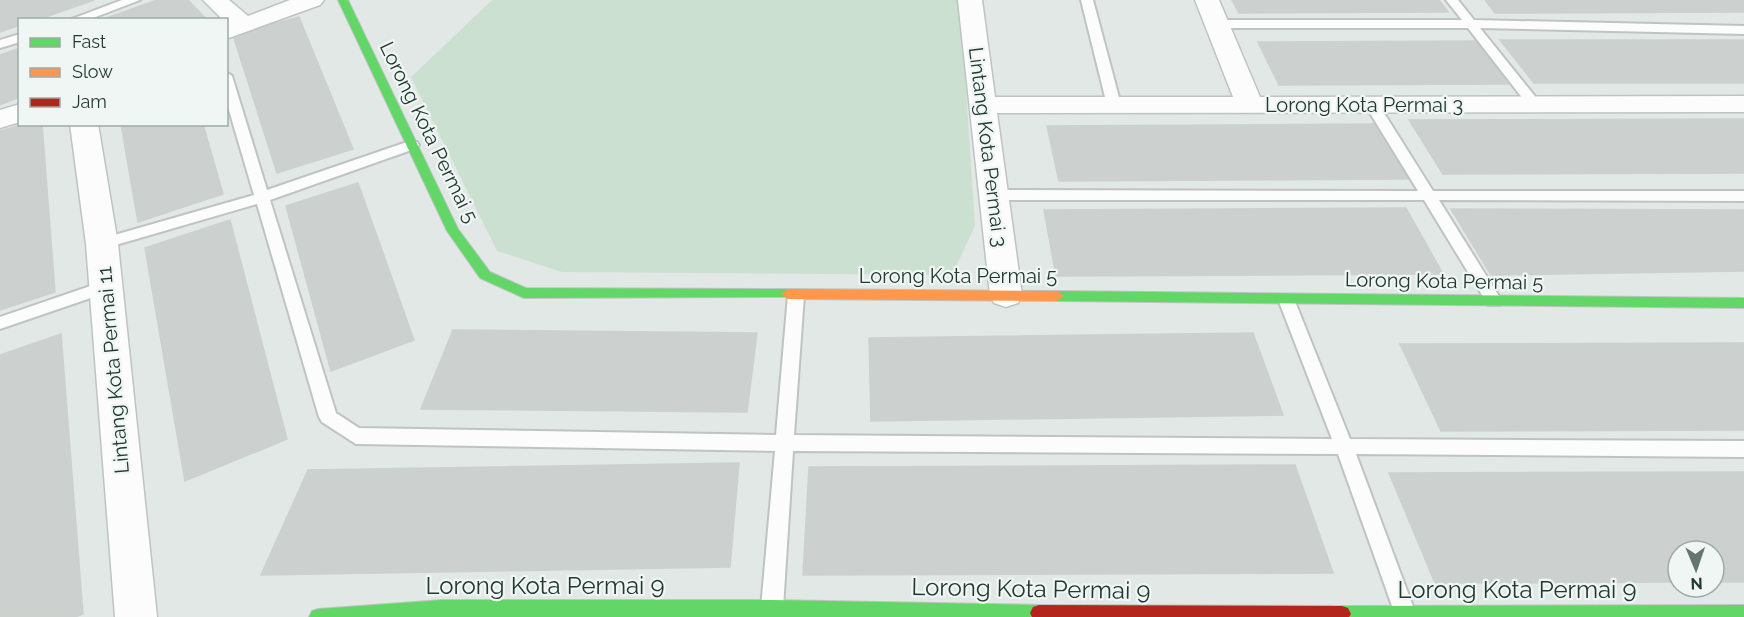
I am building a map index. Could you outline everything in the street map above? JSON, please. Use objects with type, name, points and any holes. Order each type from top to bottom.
[{"type":"street","points":[[215,0],[227,18]]},
{"type":"street","points":[[235,29],[312,0]]},
{"type":"street","name":"Lorong Kota Permai 5","points":[[343,0],[453,231],[485,275],[524,293],[1006,295],[1744,303]]},
{"type":"street","name":"Lintang Kota Permai 3","points":[[970,0],[1006,295]]},
{"type":"street","points":[[1207,0],[1250,105]]},
{"type":"street","name":"Lorong Kota Permai 3","points":[[984,105],[1744,104]]},
{"type":"street","points":[[0,120],[18,113]]},
{"type":"street","name":"Lintang Kota Permai 11","points":[[84,126],[102,244],[136,617]]},
{"type":"street","name":"Lorong Kota Permai 9","points":[[318,617],[442,608],[517,612],[772,608],[1106,615],[1404,612],[1744,613]]},
{"type":"lane","points":[[81,18],[134,0]]},
{"type":"lane","points":[[1087,0],[1114,105]]},
{"type":"lane","points":[[1452,0],[1535,105]]},
{"type":"lane","points":[[1217,24],[1471,24],[1744,30]]},
{"type":"lane","points":[[0,44],[18,39]]},
{"type":"lane","points":[[228,83],[328,417],[356,436],[786,443],[1744,449]]},
{"type":"lane","points":[[1372,105],[1494,301]]},
{"type":"lane","points":[[102,244],[263,197],[412,145]]},
{"type":"lane","points":[[994,195],[1744,196]]},
{"type":"lane","points":[[0,323],[105,287]]},
{"type":"lane","points":[[772,608],[796,295]]},
{"type":"lane","points":[[1286,299],[1344,446],[1404,612]]},
{"type":"green space","points":[[492,0],[960,0],[975,226],[952,275],[562,272],[497,251],[411,77]]},
{"type":"building","points":[[0,0],[94,0],[43,18],[18,18],[18,26],[0,32]]},
{"type":"building","points":[[157,0],[188,0],[205,18],[107,18]]},
{"type":"building","points":[[1232,0],[1439,0],[1448,12],[1239,13]]},
{"type":"building","points":[[1485,0],[1744,0],[1744,12],[1495,13]]},
{"type":"building","points":[[299,17],[353,149],[277,173],[233,35]]},
{"type":"building","points":[[1500,40],[1744,40],[1744,83],[1534,83]]},
{"type":"building","points":[[1476,41],[1508,84],[1279,85],[1258,42]]},
{"type":"building","points":[[18,49],[18,98],[0,105],[0,55]]},
{"type":"building","points":[[1744,119],[1744,173],[1443,174],[1409,120]]},
{"type":"building","points":[[1378,124],[1410,179],[1059,181],[1047,126]]},
{"type":"building","points":[[18,126],[42,126],[55,292],[0,310],[0,131]]},
{"type":"building","points":[[121,126],[204,126],[223,194],[138,222]]},
{"type":"building","points":[[358,183],[414,340],[331,371],[286,206]]},
{"type":"building","points":[[1406,208],[1443,274],[1056,276],[1044,210]]},
{"type":"building","points":[[1451,209],[1744,210],[1744,271],[1491,275]]},
{"type":"building","points":[[230,220],[287,439],[185,481],[145,248]]},
{"type":"building","points":[[453,330],[757,333],[747,412],[421,409]]},
{"type":"building","points":[[1253,333],[1283,415],[871,421],[869,338]]},
{"type":"building","points":[[61,334],[83,614],[75,617],[0,617],[0,355]]},
{"type":"building","points":[[1744,343],[1744,430],[1441,431],[1400,344]]},
{"type":"building","points":[[739,463],[730,567],[261,575],[308,470]]},
{"type":"building","points":[[1295,465],[1333,573],[803,575],[809,467]]},
{"type":"building","points":[[1744,472],[1744,582],[1726,582],[1726,539],[1666,539],[1666,582],[1435,583],[1389,473]]},
{"type":"traffic: fast","points":[[343,0],[453,231],[485,275],[524,293],[788,294]]},
{"type":"traffic: fast","points":[[1057,296],[1744,303]]},
{"type":"traffic: fast","points":[[318,617],[442,608],[772,608],[1039,613]]},
{"type":"traffic: fast","points":[[1342,614],[1744,613]]},
{"type":"traffic: slow","points":[[788,294],[1057,296]]},
{"type":"traffic: jam","points":[[1039,613],[1342,614]]}]
